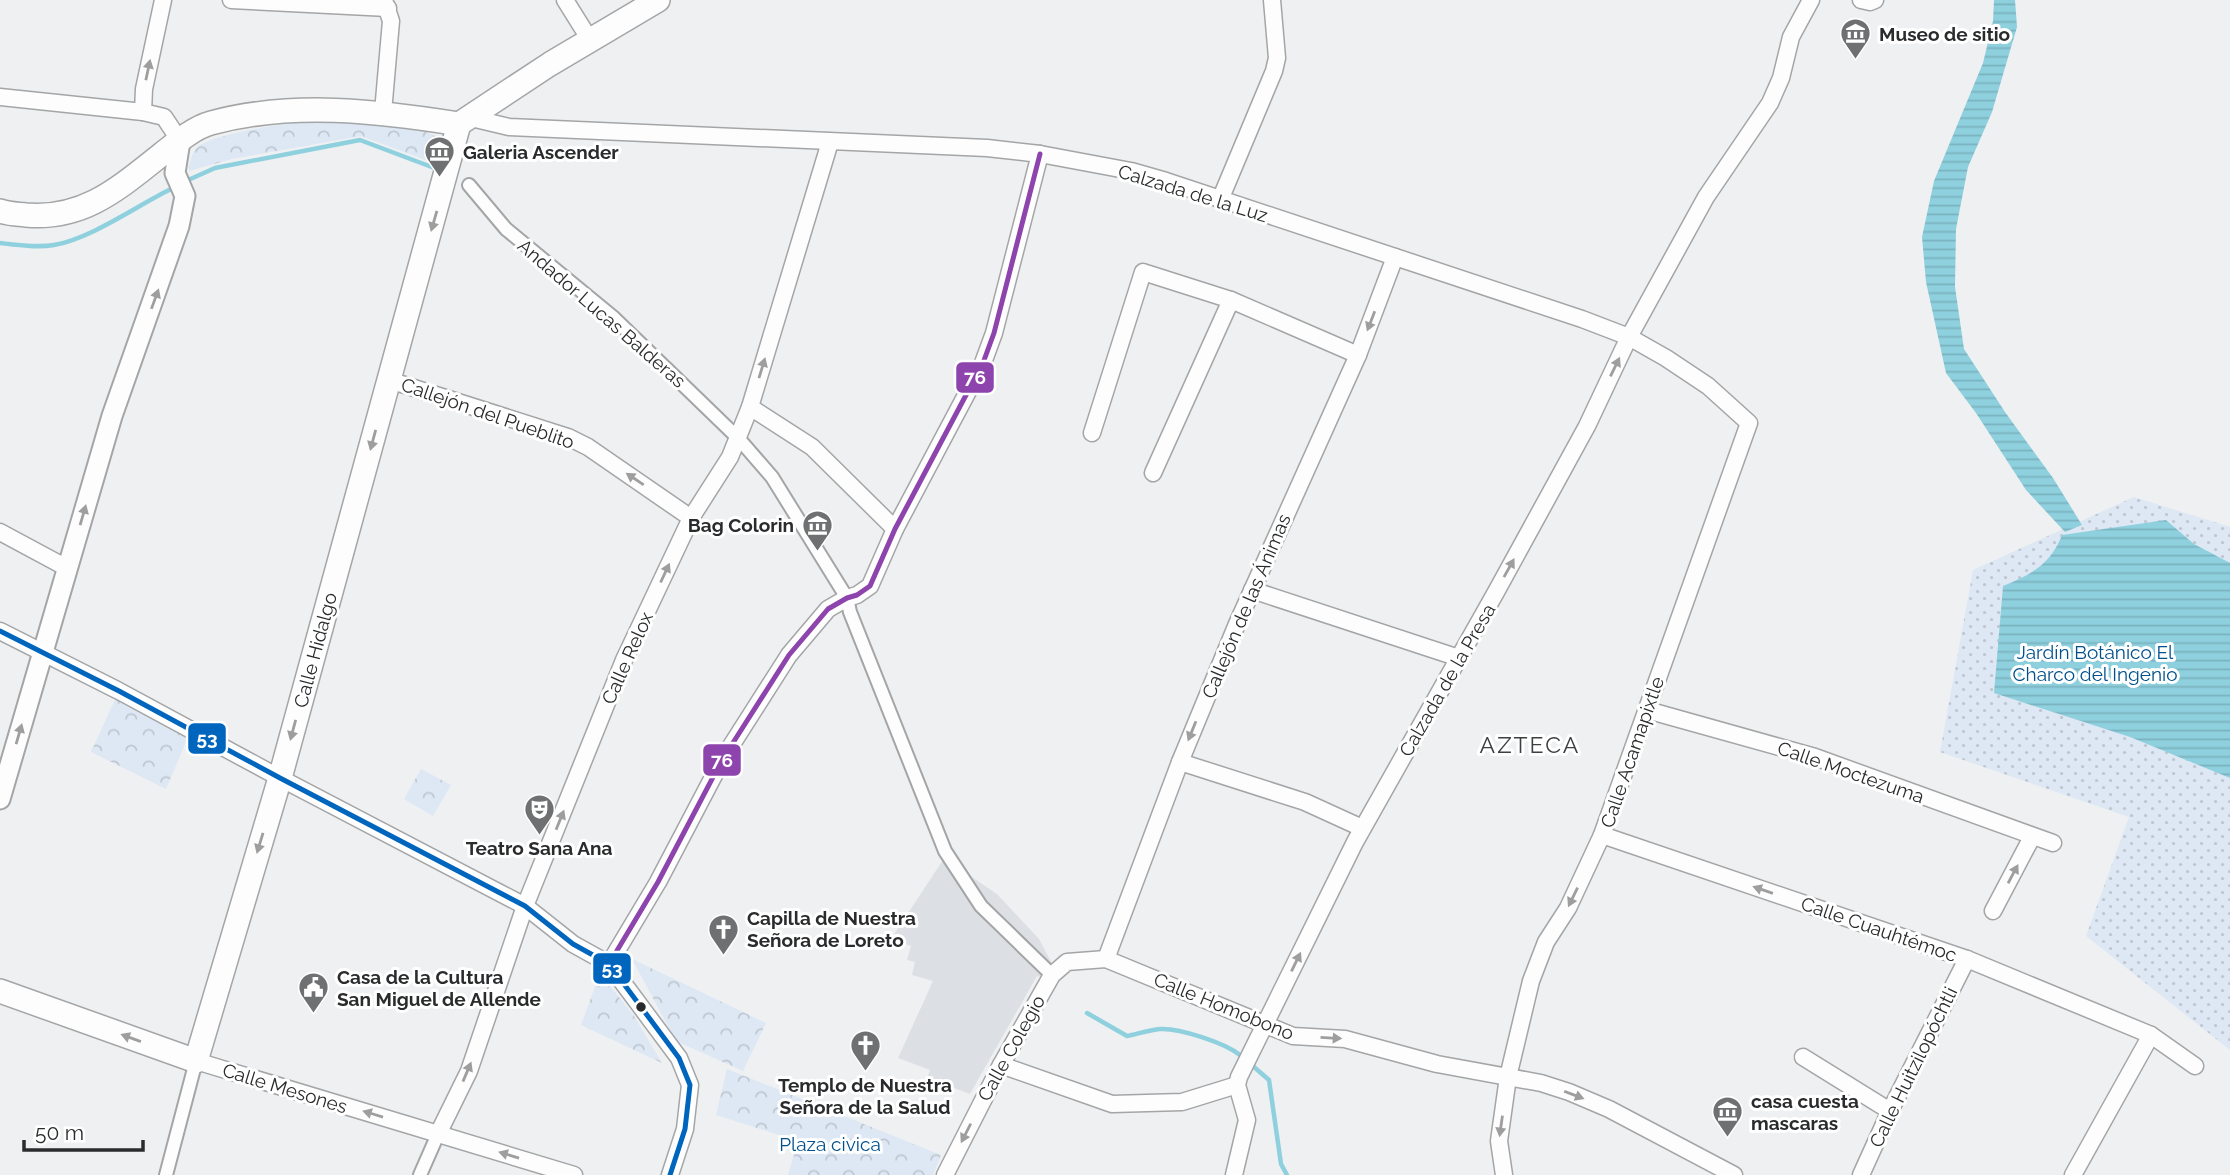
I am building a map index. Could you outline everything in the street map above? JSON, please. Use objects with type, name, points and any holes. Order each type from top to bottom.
[{"type":"main road","points":[[463,120],[658,0]]},
{"type":"main road","name":"Calzada de la Luz","points":[[0,211],[44,216],[71,213],[112,194],[180,141],[208,124],[248,115],[330,110],[463,120]]},
{"type":"main road","name":"Calle Hidalgo","points":[[196,1061],[280,778],[463,120]]},
{"type":"main road","name":"Calle Mesones","points":[[0,991],[196,1061]]},
{"type":"street","points":[[143,112],[144,89],[163,0]]},
{"type":"street","points":[[231,0],[386,4],[390,38],[383,112]]},
{"type":"street","points":[[565,0],[590,40]]},
{"type":"street","points":[[1220,201],[1274,71],[1277,58],[1272,0]]},
{"type":"street","name":"Calzada de la Presa","points":[[1237,1085],[1362,828],[1587,426],[1629,337],[1706,197],[1770,103],[1781,78],[1791,37],[1811,0]]},
{"type":"street","points":[[1861,0],[1875,0]]},
{"type":"street","points":[[0,97],[143,112],[164,117],[180,141],[175,173],[185,196],[172,249],[112,416],[0,799]]},
{"type":"street","name":"Calzada de la Luz","points":[[463,120],[509,127],[987,148],[1040,154],[1131,171],[1583,319],[1629,337],[1666,358],[1707,387],[1749,423]]},
{"type":"street","name":"Calle Relox","points":[[420,1175],[469,1071],[525,906],[624,660],[691,518],[739,438],[830,142]]},
{"type":"street","points":[[609,964],[658,882],[722,760],[789,655],[828,609],[870,586],[895,529],[983,363],[994,333],[1040,154]]},
{"type":"street","name":"Andador Lucas Balderas","points":[[469,185],[506,229],[614,318],[739,438],[772,477],[847,598],[850,612],[945,850],[981,906],[1052,975]]},
{"type":"street","name":"Callejón de las Ánimas","points":[[1107,959],[1180,762],[1252,590],[1358,355],[1395,257]]},
{"type":"street","points":[[1092,433],[1143,272],[1231,300],[1358,355]]},
{"type":"street","points":[[1153,472],[1231,300]]},
{"type":"street","name":"Callejón del Pueblito","points":[[389,380],[568,438],[588,447],[691,518]]},
{"type":"street","points":[[750,407],[812,447],[895,529]]},
{"type":"street","name":"Calle Acamapixtle","points":[[1504,1175],[1499,1141],[1509,1074],[1531,981],[1545,942],[1568,908],[1602,835],[1749,423]]},
{"type":"street","points":[[0,532],[67,568]]},
{"type":"street","points":[[1252,590],[1459,658]]},
{"type":"street","points":[[0,631],[525,906],[573,944],[609,964],[679,1058],[690,1084],[685,1129],[670,1175]]},
{"type":"street","name":"Calle Moctezuma","points":[[1647,709],[1815,757],[2053,843]]},
{"type":"street","points":[[1180,762],[1305,802],[1362,828]]},
{"type":"street","name":"Calle Cuauhtémoc","points":[[1602,835],[1966,959],[2151,1035],[2195,1066]]},
{"type":"street","points":[[1993,911],[2032,836]]},
{"type":"street","name":"Calle Colegio","points":[[945,1175],[1001,1065],[1052,975],[1067,962],[1107,959]]},
{"type":"street","name":"Calle Homobono","points":[[1107,959],[1293,1036],[1345,1039],[1437,1064],[1509,1074],[1550,1086],[1609,1109],[1734,1175]]},
{"type":"street","name":"Calle Huitzilopóchtli","points":[[1861,1175],[1966,959]]},
{"type":"street","points":[[2073,1175],[2151,1035]]},
{"type":"street","points":[[1803,1057],[1890,1111]]},
{"type":"street","name":"Calle Mesones","points":[[196,1061],[574,1175]]},
{"type":"street","name":"Calle Hidalgo","points":[[166,1175],[196,1061]]},
{"type":"street","points":[[1001,1065],[1112,1104],[1182,1102],[1237,1085],[1247,1120],[1234,1175]]},
{"type":"shaded area","points":[[952,852],[963,871],[997,894],[1039,939],[1054,967],[1044,978],[1037,976],[970,1094],[927,1078],[930,1070],[898,1058],[933,981],[912,975],[915,962],[907,960],[911,946],[891,939],[941,863]]},
{"type":"green space","points":[[318,119],[407,124],[447,141],[439,165],[361,136],[232,159],[189,171],[194,151],[210,141],[239,132]]},
{"type":"green space","name":"Jardín Botánico El Charco del Ingenio","points":[[2134,497],[2230,527],[2230,1050],[2086,936],[2129,817],[1940,752],[1973,570]]},
{"type":"green space","points":[[119,691],[191,730],[166,789],[91,752]]},
{"type":"green space","points":[[421,769],[451,785],[433,816],[404,799]]},
{"type":"green space","points":[[632,959],[766,1023],[743,1071],[676,1041]]},
{"type":"green space","points":[[600,973],[634,1016],[662,1063],[581,1025]]},
{"type":"green space","name":"Plaza civica","points":[[727,1069],[941,1155],[933,1175],[788,1175],[798,1141],[716,1115]]},
{"type":"water","points":[[1994,0],[2015,0],[2017,27],[1992,112],[1968,167],[1956,229],[1955,287],[1964,349],[2082,525],[2065,532],[2026,490],[1976,413],[1946,373],[1926,282],[1922,237],[1934,181],[1983,63],[1993,21]]},
{"type":"water","points":[[2166,520],[2194,544],[2230,563],[2230,778],[2130,737],[1994,693],[2003,586],[2046,561],[2062,535]]},
{"type":"waterway","points":[[186,181],[215,168],[360,140],[437,169]]},
{"type":"waterway","points":[[0,243],[41,246],[68,241],[99,228],[175,187]]},
{"type":"waterway","points":[[1087,1013],[1127,1036],[1169,1029],[1213,1041],[1240,1055]]},
{"type":"waterway","points":[[1254,1067],[1269,1080],[1281,1164],[1287,1175]]},
{"type":"transit line","name":"76","points":[[609,964],[658,882],[722,760],[789,655],[828,609],[870,586],[895,529],[983,363],[994,333],[1040,154]]},
{"type":"transit line","name":"53","points":[[0,631],[525,906],[573,944],[609,964],[679,1058],[690,1085],[685,1129],[670,1175]]},
{"type":"place","name":"Museo de sitio","points":[[1856,61]]},
{"type":"place","name":"Galeria Ascender","points":[[440,179]]},
{"type":"place","name":"Bag Colorin","points":[[817,552]]},
{"type":"place","name":"Teatro Sana Ana","points":[[539,836]]},
{"type":"place","name":"Capilla de Nuestra Señora de Loreto","points":[[724,956]]},
{"type":"place","name":"Casa de la Cultura San Miguel de Allende","points":[[314,1015]]},
{"type":"place","name":"Templo de Nuestra Señora de la Salud","points":[[865,1073]]},
{"type":"place","name":"casa cuesta mascaras","points":[[1728,1139]]},
{"type":"district","name":"AZTECA","points":[[1530,745]]}]
